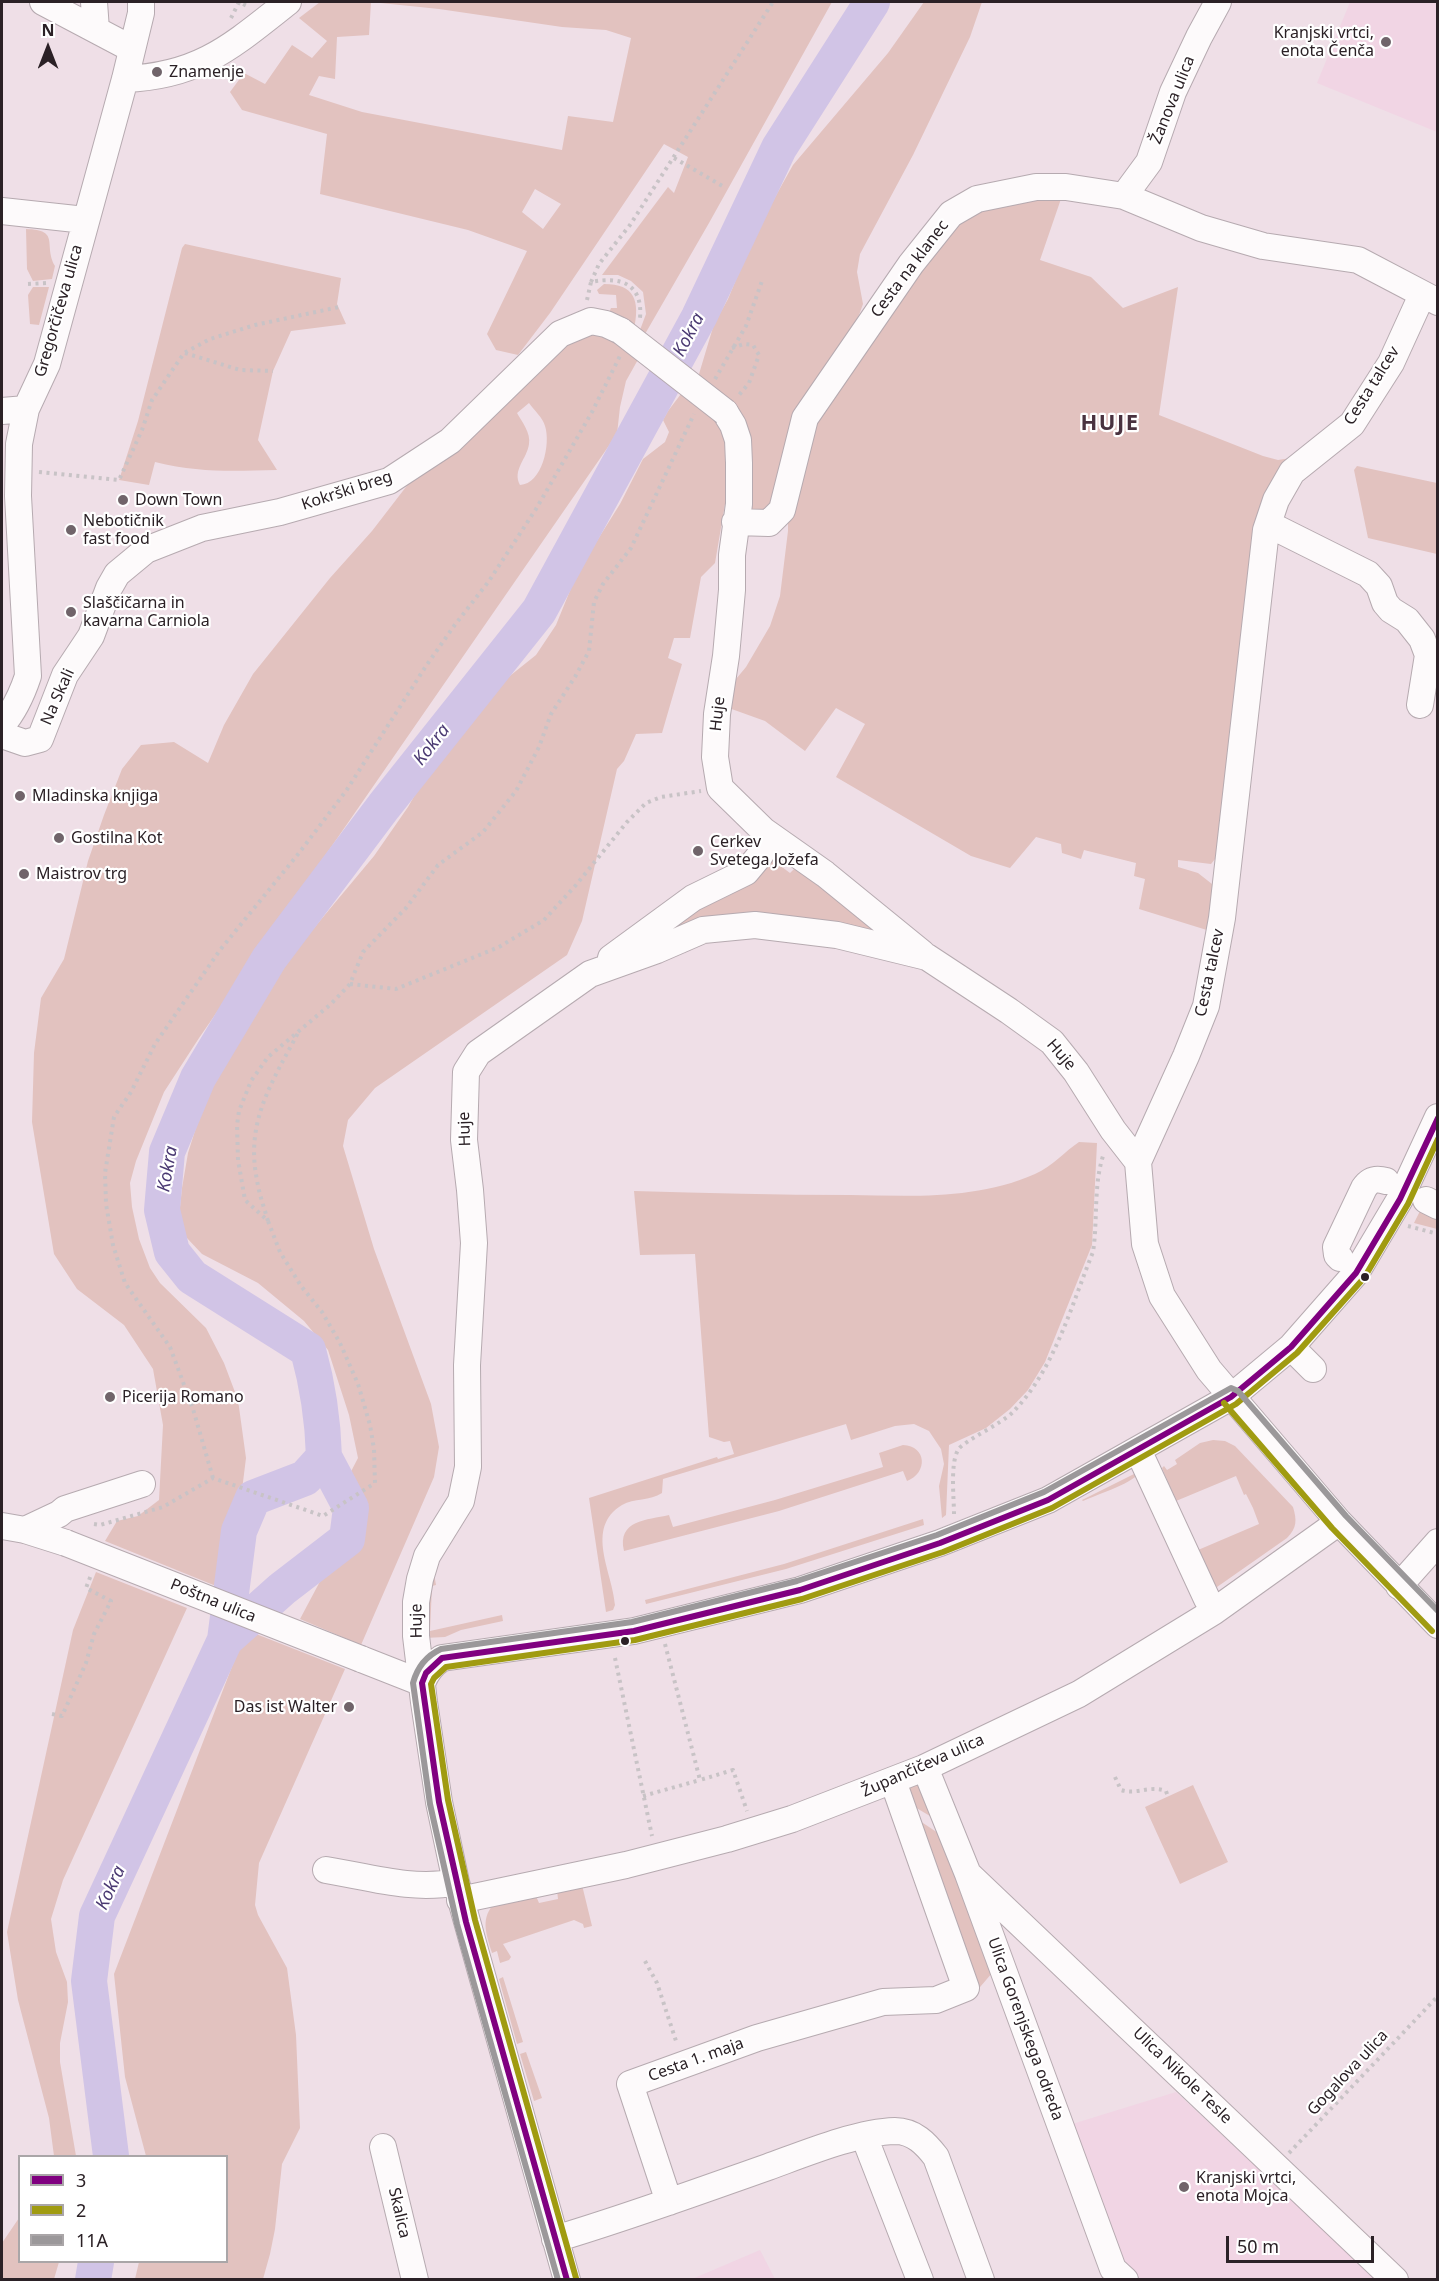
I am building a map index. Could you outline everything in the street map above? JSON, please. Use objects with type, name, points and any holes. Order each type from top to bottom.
[{"type":"street","points":[[43,2],[132,49]]},
{"type":"street","points":[[93,2],[96,30]]},
{"type":"street","name":"Gregorčičeva ulica","points":[[2,725],[22,695],[28,676],[17,470],[19,444],[14,410],[47,364],[132,49],[141,2]]},
{"type":"street","points":[[124,79],[164,76],[211,59],[243,39],[288,2]]},
{"type":"street","name":"Žanova ulica","points":[[1124,196],[1149,162],[1173,92],[1218,2]]},
{"type":"street","name":"Cesta na klanec","points":[[735,522],[769,523],[782,510],[805,418],[911,264],[951,214],[977,199],[1036,187],[1066,187],[1124,196],[1201,228],[1263,246],[1358,260],[1430,298]]},
{"type":"street","points":[[2,211],[85,220]]},
{"type":"street","name":"Cesta talcev","points":[[1430,298],[1352,424],[1292,472],[1276,500],[1268,524],[1222,918],[1206,1006],[1138,1162],[1144,1244],[1162,1296],[1209,1370],[1339,1522],[1437,1625]]},
{"type":"street","name":"Kokrški breg","points":[[109,588],[117,574],[146,550],[202,528],[279,512],[389,481],[450,441],[560,334],[591,321],[606,324],[629,334],[724,412]]},
{"type":"street","name":"Huje","points":[[724,412],[733,425],[738,440],[739,504],[735,522],[732,590],[714,758],[720,788],[764,831],[825,874],[927,957],[1052,1042],[1077,1072],[1113,1130],[1138,1162]]},
{"type":"street","points":[[1268,524],[1368,574],[1379,586],[1385,603],[1391,610],[1407,620],[1422,639],[1428,656],[1419,705]]},
{"type":"street","name":"Na Skali","points":[[2,735],[25,743],[40,739],[65,675],[91,636],[109,588]]},
{"type":"street","points":[[590,974],[693,898],[746,872],[761,854],[764,831]]},
{"type":"street","name":"Huje","points":[[422,1683],[416,1624],[416,1602],[420,1580],[427,1556],[461,1502],[468,1467],[467,1365],[474,1243],[464,1140],[466,1072],[478,1053],[590,974],[657,950],[703,930],[755,925],[837,935],[927,957]]},
{"type":"street","points":[[567,2280],[458,1891],[439,1802],[422,1683],[426,1672],[442,1658],[634,1631],[800,1590],[931,1546],[1048,1500],[1232,1396],[1291,1347],[1323,1313],[1360,1266],[1400,1199],[1437,1117]]},
{"type":"street","points":[[1340,1258],[1337,1255],[1336,1246],[1364,1188],[1369,1181],[1378,1179],[1386,1181]]},
{"type":"street","points":[[1291,1347],[1313,1369]]},
{"type":"street","points":[[1138,1450],[1207,1599]]},
{"type":"street","points":[[13,1528],[142,1484]]},
{"type":"street","name":"Župančičeva ulica","points":[[326,1870],[414,1885],[440,1886],[458,1891],[626,1865],[727,1839],[792,1819],[927,1767],[1079,1694],[1213,1612],[1339,1522]]},
{"type":"street","name":"Poštna ulica","points":[[13,1528],[66,1543],[422,1683]]},
{"type":"street","points":[[1399,1586],[1437,1542]]},
{"type":"street","name":"Ulica Gorenjskega odreda","points":[[928,1776],[968,1874],[1113,2269],[1125,2280]]},
{"type":"street","name":"Cesta 1. maja","points":[[669,2202],[630,2084],[757,2038],[883,2002],[936,2000],[966,1988],[893,1781]]},
{"type":"street","name":"Ulica Nikole Tesle","points":[[968,1874],[1395,2280]]},
{"type":"street","points":[[555,2239],[820,2149],[864,2136],[897,2131],[924,2140],[936,2157],[981,2280]]},
{"type":"street","points":[[864,2136],[920,2280]]},
{"type":"street","name":"Skalica","points":[[383,2146],[415,2280]]},
{"type":"path","points":[[577,326],[599,264],[630,225],[773,2]]},
{"type":"path","points":[[674,158],[724,187]]},
{"type":"path","points":[[214,1478],[193,1409],[170,1347],[125,1283],[113,1245],[106,1204],[105,1173],[114,1117],[131,1092],[155,1044],[220,950],[346,791],[426,666],[489,581],[536,509],[592,412],[641,303],[634,289],[622,281],[605,279],[591,282]]},
{"type":"path","points":[[713,381],[746,326],[762,280]]},
{"type":"path","points":[[28,284],[55,283]]},
{"type":"path","points":[[17,470],[119,480],[142,429],[152,400],[184,353],[210,339],[255,325],[339,308]]},
{"type":"path","points":[[724,412],[749,383],[759,355],[753,345],[744,344],[731,349]]},
{"type":"path","points":[[184,353],[240,370],[273,371]]},
{"type":"path","points":[[268,1221],[245,1200],[238,1160],[239,1111],[251,1081],[268,1057],[331,1005],[350,984],[363,952],[406,908],[438,865],[483,832],[516,791],[538,747],[551,714],[589,651],[593,610],[598,593],[631,548],[696,408]]},
{"type":"path","points":[[350,984],[396,989],[499,947],[544,920],[627,822],[646,803],[661,797],[720,788]]},
{"type":"path","points":[[214,1478],[323,1516],[375,1483],[374,1449],[358,1384],[340,1343],[322,1312],[300,1286],[280,1252],[256,1179],[254,1147],[257,1118],[266,1093],[300,1029]]},
{"type":"path","points":[[954,1516],[954,1459],[959,1448],[1012,1414],[1032,1392],[1050,1360],[1093,1252],[1098,1178],[1113,1130]]},
{"type":"path","points":[[1407,1226],[1437,1234]]},
{"type":"path","points":[[188,1494],[214,1478]]},
{"type":"path","points":[[52,1714],[62,1716],[86,1663],[93,1634],[111,1601],[86,1588]]},
{"type":"path","points":[[664,1640],[700,1780]]},
{"type":"path","points":[[615,1658],[653,1842]]},
{"type":"path","points":[[643,1796],[733,1770],[748,1816]]},
{"type":"path","points":[[1115,1778],[1121,1790],[1130,1793],[1155,1787],[1166,1791],[1168,1797]]},
{"type":"path","points":[[645,1961],[657,1983],[684,2064]]},
{"type":"path","name":"Gogalova ulica","points":[[1276,2166],[1437,1996]]},
{"type":"shaded area","points":[[320,2],[371,2],[832,2],[641,341],[637,338],[646,314],[643,292],[631,281],[618,275],[602,275],[668,187],[674,193],[688,157],[664,144],[550,313],[518,355],[496,350],[487,334],[527,251],[468,230],[320,194],[327,134],[242,110],[230,92],[244,73],[265,84],[292,45],[312,58],[327,41],[299,18]],"holes":[[[371,2],[439,9],[562,27],[606,30],[631,38],[613,122],[568,116],[562,150],[362,112],[309,95],[319,76],[335,79],[337,37],[369,35]],[[535,189],[561,204],[543,229],[522,212]]]},
{"type":"shaded area","points":[[924,2],[982,2],[970,37],[913,155],[860,254],[857,272],[863,304],[859,315],[796,423],[784,448],[770,503],[761,518],[752,516],[744,430],[696,384],[714,324],[728,299],[755,233],[793,165],[888,53]]},
{"type":"shaded area","name":"Kranjski vrtci, enota Čenča","points":[[1350,2],[1437,2],[1437,132],[1317,83]]},
{"type":"shaded area","points":[[1063,193],[1040,260],[1091,277],[1123,308],[1178,287],[1159,415],[1263,456],[1278,460],[1291,458],[1215,859],[1211,864],[1178,860],[1178,867],[1198,873],[1212,884],[1210,931],[1139,909],[1145,879],[1134,876],[1136,863],[1084,850],[1081,859],[1062,853],[1061,844],[1036,837],[1010,868],[971,856],[836,777],[865,724],[836,708],[805,751],[765,721],[726,707],[731,685],[746,667],[770,626],[780,596],[788,531],[788,497],[804,438],[873,330],[969,210]]},
{"type":"shaded area","points":[[26,229],[44,232],[47,236],[55,266],[52,279],[33,281],[27,269]]},
{"type":"shaded area","points":[[185,244],[341,278],[337,304],[346,324],[291,331],[273,371],[258,440],[277,470],[202,470],[155,462],[149,485],[119,480],[138,421],[182,248]]},
{"type":"shaded area","points":[[604,284],[623,287],[633,296],[636,310],[634,329],[609,313],[611,308],[617,308],[616,295],[599,294],[597,290]]},
{"type":"shaded area","points":[[33,287],[49,287],[39,325],[30,324],[28,295]]},
{"type":"shaded area","points":[[599,330],[640,356],[626,381],[617,434],[199,1038],[164,1092],[136,1161],[130,1183],[132,1207],[139,1239],[150,1268],[160,1283],[206,1328],[224,1363],[238,1400],[246,1458],[241,1498],[245,1512],[237,1539],[216,1586],[105,1541],[117,1521],[138,1516],[159,1500],[163,1425],[153,1369],[124,1325],[77,1289],[54,1254],[32,1122],[34,1053],[41,998],[64,959],[88,861],[122,769],[141,745],[174,742],[208,763],[224,725],[253,674],[409,483],[442,462],[558,348]],"holes":[[[529,403],[545,426],[547,443],[539,471],[528,483],[520,485],[518,474],[528,449],[529,436],[517,413]]]},
{"type":"shaded area","points":[[684,390],[716,415],[733,457],[715,563],[701,577],[690,638],[674,638],[668,658],[682,664],[662,733],[636,734],[624,761],[617,769],[582,921],[567,955],[375,1088],[348,1120],[343,1146],[374,1249],[431,1404],[439,1447],[434,1477],[361,1645],[300,1619],[342,1540],[345,1483],[358,1458],[349,1415],[328,1350],[304,1321],[258,1283],[202,1254],[186,1237],[179,1216],[188,1153],[205,1099],[228,1046],[273,977],[374,856],[408,807],[442,747],[486,695],[536,655],[556,625],[578,571],[620,504],[643,459],[665,442],[669,432],[663,420]]},
{"type":"shaded area","points":[[1357,466],[1437,483],[1437,554],[1368,538],[1354,470]]},
{"type":"shaded area","points":[[781,856],[787,860],[782,867],[790,873],[795,868],[892,942],[814,925],[659,938],[686,916],[732,894],[755,876],[771,857],[777,861]]},
{"type":"shaded area","points":[[1079,1142],[1097,1143],[1092,1245],[1045,1362],[1028,1390],[1010,1409],[986,1428],[949,1445],[946,1515],[942,1518],[939,1486],[944,1464],[941,1449],[929,1431],[914,1424],[895,1426],[851,1440],[846,1424],[663,1479],[662,1493],[622,1505],[611,1515],[605,1526],[603,1538],[615,1605],[613,1610],[606,1612],[589,1498],[717,1457],[718,1459],[734,1454],[730,1441],[724,1442],[709,1437],[695,1254],[640,1255],[634,1191],[944,1195],[990,1188],[1035,1174]]},
{"type":"shaded area","points":[[1423,1205],[1437,1213],[1437,1229],[1414,1223]]},
{"type":"shaded area","points":[[1213,1440],[1225,1441],[1235,1446],[1293,1507],[1295,1520],[1293,1531],[1287,1538],[1217,1587],[1207,1590],[1191,1553],[1259,1524],[1236,1476],[1176,1501],[1162,1468],[1164,1466],[1167,1470],[1177,1464],[1175,1460],[1200,1443]]},
{"type":"shaded area","points":[[903,1445],[917,1450],[922,1460],[919,1472],[907,1481],[903,1471],[779,1511],[624,1551],[625,1533],[629,1527],[643,1520],[669,1515],[673,1527],[775,1500],[883,1467],[879,1453]]},
{"type":"shaded area","points":[[1142,1470],[1124,1484],[1082,1500]]},
{"type":"shaded area","points":[[923,1519],[924,1525],[786,1569],[646,1604],[645,1600],[784,1564]]},
{"type":"shaded area","points":[[432,1562],[436,1585],[432,1586],[430,1631],[502,1615],[503,1621],[461,1630],[445,1637],[424,1638]]},
{"type":"shaded area","points":[[96,1572],[187,1608],[63,1880],[51,1919],[56,1952],[67,1982],[68,2002],[60,2043],[60,2062],[76,2155],[54,2155],[49,2118],[18,2000],[7,1932],[73,1630]]},
{"type":"shaded area","points":[[246,1630],[345,1669],[259,1863],[255,1905],[258,1915],[287,1968],[296,2035],[300,2128],[282,2164],[275,2229],[263,2279],[135,2279],[139,2263],[228,2263],[228,2155],[146,2155],[125,2077],[114,1974]]},
{"type":"shaded area","points":[[920,1781],[935,1819],[903,1800],[901,1789]]},
{"type":"shaded area","points":[[1193,1785],[1228,1862],[1180,1884],[1145,1807]]},
{"type":"shaded area","points":[[908,1813],[938,1833],[992,1973],[975,1993]]},
{"type":"shaded area","points":[[582,1885],[592,1926],[584,1928],[583,1924],[574,1920],[503,1944],[511,1957],[500,1963],[497,1951],[492,1953],[486,1928],[487,1916],[493,1905],[536,1896],[539,1903],[558,1899],[557,1890]]},
{"type":"shaded area","points":[[503,1977],[523,2042],[517,2044],[499,1979]]},
{"type":"shaded area","points":[[526,2052],[542,2098],[534,2101],[520,2054]]},
{"type":"shaded area","name":"Kranjski vrtci, enota Mojca","points":[[1176,2092],[1375,2279],[1138,2279],[1120,2262],[1069,2125]]},
{"type":"shaded area","points":[[18,2219],[18,2263],[59,2263],[54,2279],[2,2279],[2,2243]]},
{"type":"shaded area","points":[[760,2250],[775,2279],[692,2279]]},
{"type":"waterway","name":"Kokra","points":[[111,2155],[89,1981],[97,1916],[225,1640],[239,1531],[253,1498],[305,1478],[324,1457],[319,1403],[308,1350],[192,1277],[172,1252],[162,1210],[167,1152],[198,1078],[269,959],[384,806],[539,611],[699,317],[779,148],[872,2]]},
{"type":"waterway","name":"Kokra","points":[[226,1639],[282,1589],[347,1539],[351,1508],[324,1457]]},
{"type":"waterway","name":"Kokra","points":[[93,2280],[96,2263]]},
{"type":"transit line","name":"3","points":[[567,2280],[466,1922],[439,1802],[422,1683],[426,1673],[442,1658],[634,1631],[800,1590],[940,1543],[1048,1500],[1231,1397],[1291,1347],[1356,1273],[1400,1199],[1438,1118]]},
{"type":"transit line","name":"2","points":[[576,2278],[475,1920],[448,1800],[431,1684],[434,1678],[446,1667],[635,1640],[802,1599],[943,1552],[1052,1508],[1236,1404],[1297,1353],[1364,1278],[1408,1204],[1438,1139]]},
{"type":"transit line","name":"11A","points":[[558,2280],[457,1924],[430,1804],[413,1683],[420,1667],[431,1655],[441,1649],[632,1622],[797,1581],[937,1535],[1044,1492],[1231,1388],[1238,1391],[1346,1516],[1438,1611]]},
{"type":"transit line","name":"2","points":[[1224,1403],[1332,1528],[1432,1631]]},
{"type":"place","name":"Kranjski vrtci, enota Čenča","points":[[1386,42]]},
{"type":"place","name":"Znamenje","points":[[157,72]]},
{"type":"place","name":"Down Town","points":[[123,500]]},
{"type":"place","name":"Nebotičnik fast food","points":[[71,530]]},
{"type":"place","name":"Slaščičarna in kavarna Carniola","points":[[71,612]]},
{"type":"place","name":"Mladinska knjiga","points":[[20,796]]},
{"type":"place","name":"Gostilna Kot","points":[[59,838]]},
{"type":"place","name":"Cerkev Svetega Jožefa","points":[[698,851]]},
{"type":"place","name":"Maistrov trg","points":[[24,874]]},
{"type":"place","name":"Picerija Romano","points":[[110,1397]]},
{"type":"place","name":"Das ist Walter","points":[[349,1707]]},
{"type":"place","name":"Kranjski vrtci, enota Mojca","points":[[1184,2187]]},
{"type":"district","name":"HUJE","points":[[1110,424]]}]
